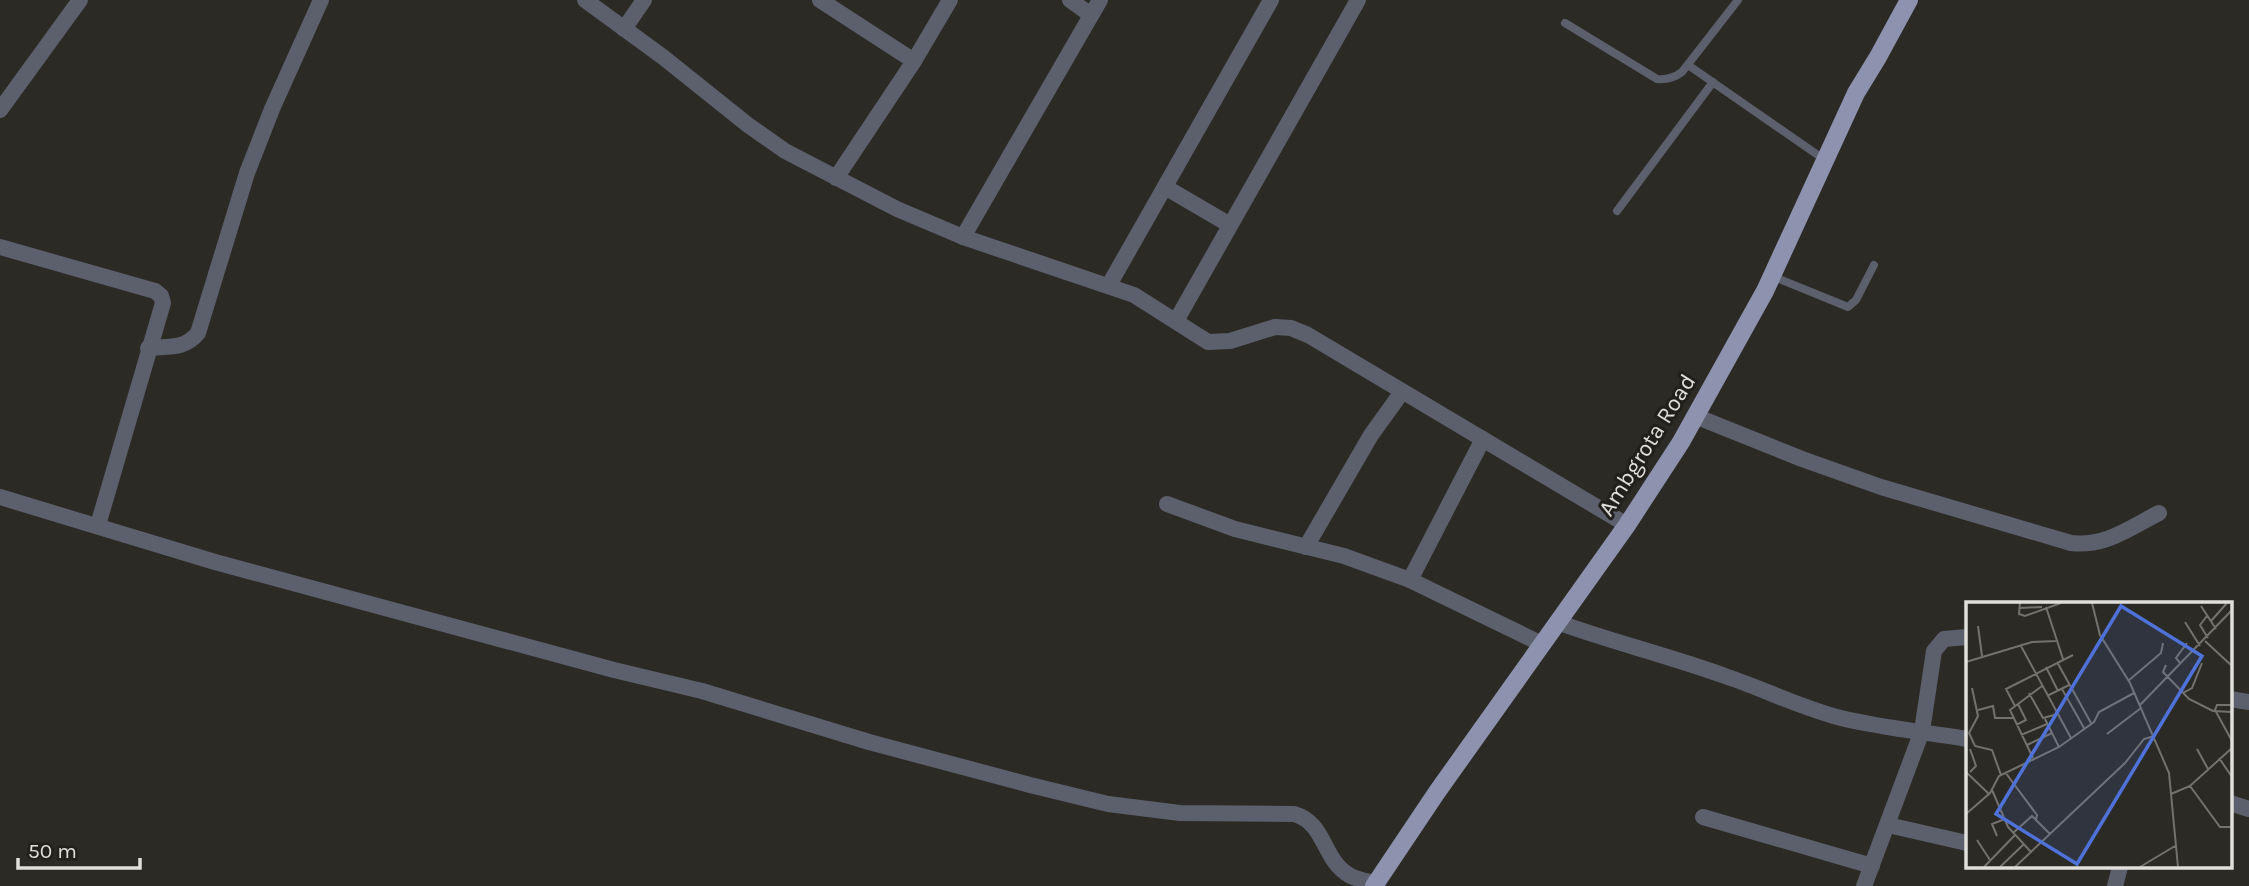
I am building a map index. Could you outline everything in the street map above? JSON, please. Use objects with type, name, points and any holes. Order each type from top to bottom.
[{"type":"main road","name":"Ambgrota Road","points":[[1375,885],[1437,792],[1627,525],[1681,442],[1736,346],[1772,276],[1856,93],[1909,0]]},
{"type":"street","points":[[0,110],[5,91],[80,0]]},
{"type":"street","points":[[148,348],[180,346],[190,342],[198,332],[247,173],[272,109],[321,0]]},
{"type":"street","points":[[585,0],[785,151],[897,209],[963,237],[1134,295],[1208,342],[1219,343],[1275,327],[1291,328],[1308,335],[1627,525]]},
{"type":"street","points":[[624,29],[644,0]]},
{"type":"street","points":[[820,0],[914,61]]},
{"type":"street","points":[[836,178],[914,61],[950,0]]},
{"type":"street","points":[[1070,0],[1091,16]]},
{"type":"street","points":[[963,237],[1100,0]]},
{"type":"street","points":[[1109,285],[1271,0]]},
{"type":"street","points":[[1176,321],[1358,0]]},
{"type":"street","points":[[1165,187],[1230,225]]},
{"type":"street","points":[[0,247],[155,291],[163,303],[98,525]]},
{"type":"street","points":[[1306,547],[1371,435],[1402,392]]},
{"type":"street","points":[[1695,416],[1801,459],[1881,487],[2071,543],[2089,545],[2106,540],[2159,513]]},
{"type":"street","points":[[1410,580],[1483,439]]},
{"type":"street","points":[[0,497],[311,589],[702,691],[869,742],[1030,785],[1108,804],[1180,813],[1294,814],[1312,822],[1331,856],[1348,875],[1375,885]]},
{"type":"street","points":[[1167,504],[1235,529],[1344,556],[1410,580],[1542,644]]},
{"type":"street","points":[[1557,622],[1720,674],[1789,702],[1837,717],[1966,739]]},
{"type":"street","points":[[1864,886],[1922,731],[1934,651],[1944,639],[1966,637]]},
{"type":"street","points":[[2232,804],[2249,808]]},
{"type":"street","points":[[1703,817],[1872,866]]},
{"type":"street","points":[[1888,825],[1966,844]]},
{"type":"street","points":[[2115,886],[2120,868]]},
{"type":"lane","points":[[1565,23],[1657,79],[1665,80],[1675,78],[1688,65],[1738,0]]},
{"type":"lane","points":[[1688,65],[1825,160]]},
{"type":"lane","points":[[1618,212],[1713,82]]},
{"type":"lane","points":[[1772,276],[1848,307],[1856,300],[1874,265]]}]
